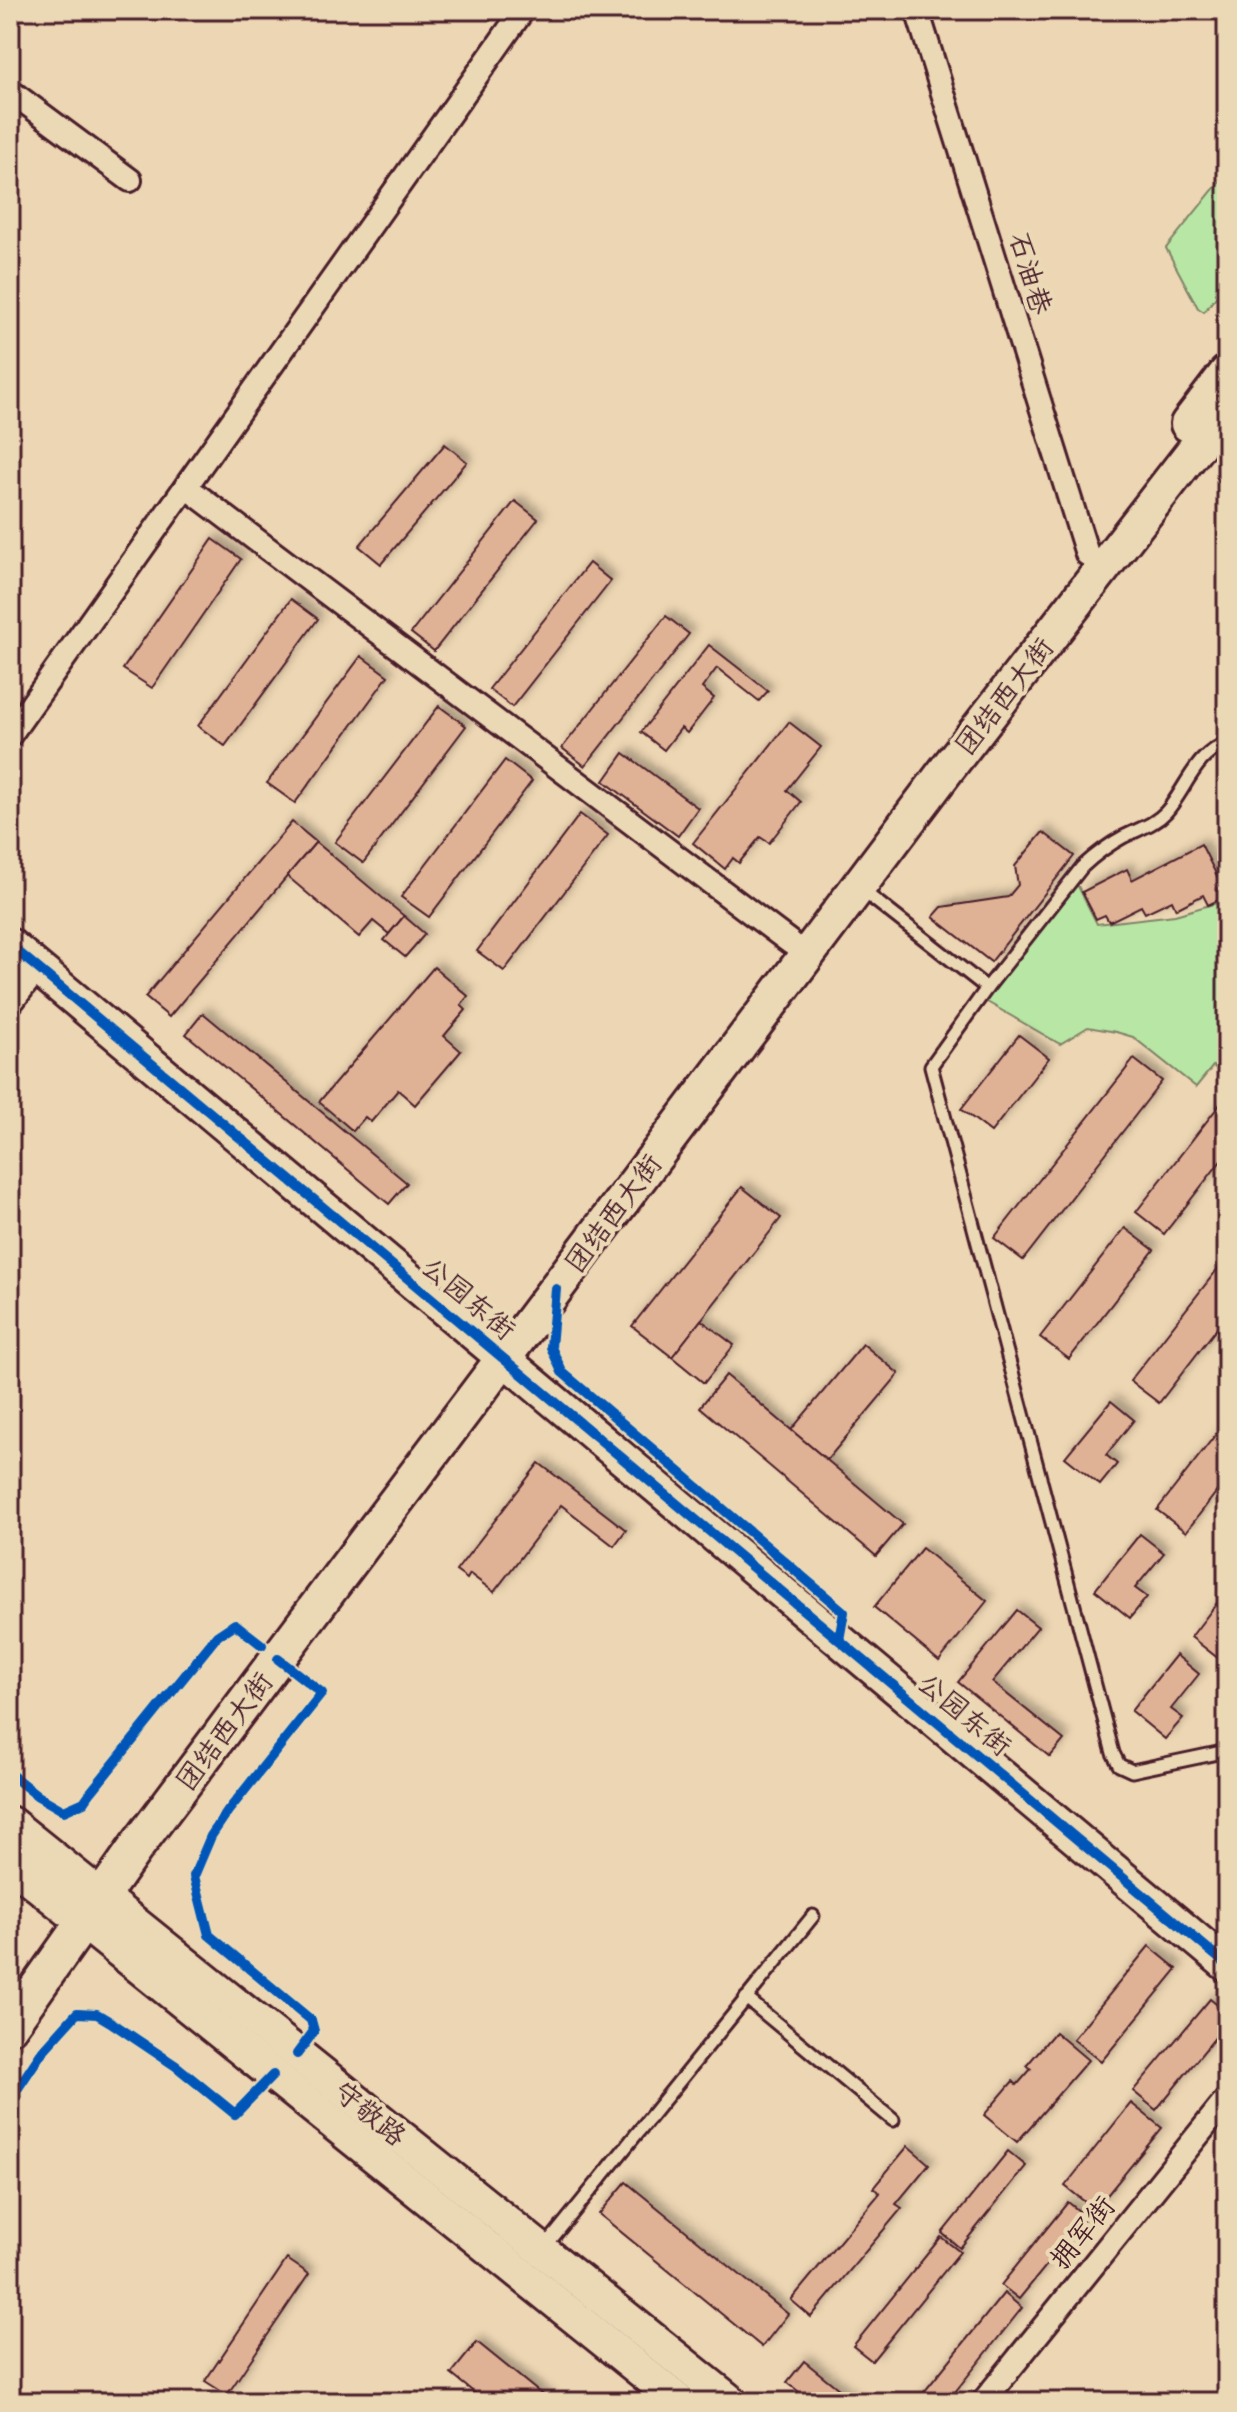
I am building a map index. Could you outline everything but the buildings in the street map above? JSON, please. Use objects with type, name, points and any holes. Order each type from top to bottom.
[{"type":"main road","name":"团结西大街","points":[[10,1991],[84,1903],[496,1352],[791,943],[1227,373]]},
{"type":"main road","name":"团结西大街","points":[[496,1352],[1227,408]]},
{"type":"main road","name":"公园东街","points":[[10,945],[1227,1965]]},
{"type":"main road","name":"守敬路","points":[[10,1823],[84,1903],[680,2402]]},
{"type":"main road","name":"守敬路","points":[[10,1863],[84,1903],[542,2251],[731,2402]]},
{"type":"main road","name":"团结西大街","points":[[10,2026],[84,1903]]},
{"type":"street","points":[[10,735],[523,10]]},
{"type":"street","name":"石油巷","points":[[917,10],[1087,554]]},
{"type":"street","points":[[10,91],[130,180]]},
{"type":"street","points":[[186,487],[791,943]]},
{"type":"street","points":[[10,1004],[38,968]]},
{"type":"street","name":"拥军街","points":[[983,2402],[1227,2099]]},
{"type":"lane","points":[[1227,744],[1213,749],[1204,758],[1174,802],[1153,824],[1099,852],[1082,867],[987,988],[931,1066],[1113,1753],[1119,1765],[1132,1771],[1227,1751]]},
{"type":"lane","points":[[858,888],[987,988]]},
{"type":"lane","points":[[542,2251],[813,1916]]},
{"type":"lane","points":[[746,1998],[893,2120]]},
{"type":"green space","points":[[1220,181],[1227,185],[1227,283],[1204,312],[1198,308],[1166,248]]},
{"type":"green space","points":[[1076,882],[1097,924],[1175,915],[1227,900],[1227,1077],[1213,1066],[1196,1087],[1133,1037],[1116,1032],[1088,1027],[1060,1044],[982,999]]},
{"type":"cycle path","points":[[10,945],[1227,1965]]},
{"type":"cycle path","points":[[556,1289],[551,1347],[562,1372],[844,1612],[839,1640]]},
{"type":"cycle path","points":[[10,1774],[64,1811],[84,1802],[217,1636],[235,1624],[262,1645]]},
{"type":"cycle path","points":[[278,1659],[322,1693],[228,1811],[211,1836],[194,1876],[209,1935],[311,2020],[314,2031],[297,2054]]},
{"type":"cycle path","points":[[10,2100],[42,2052],[77,2013],[97,2014],[112,2023],[176,2066],[235,2114],[273,2075]]}]
